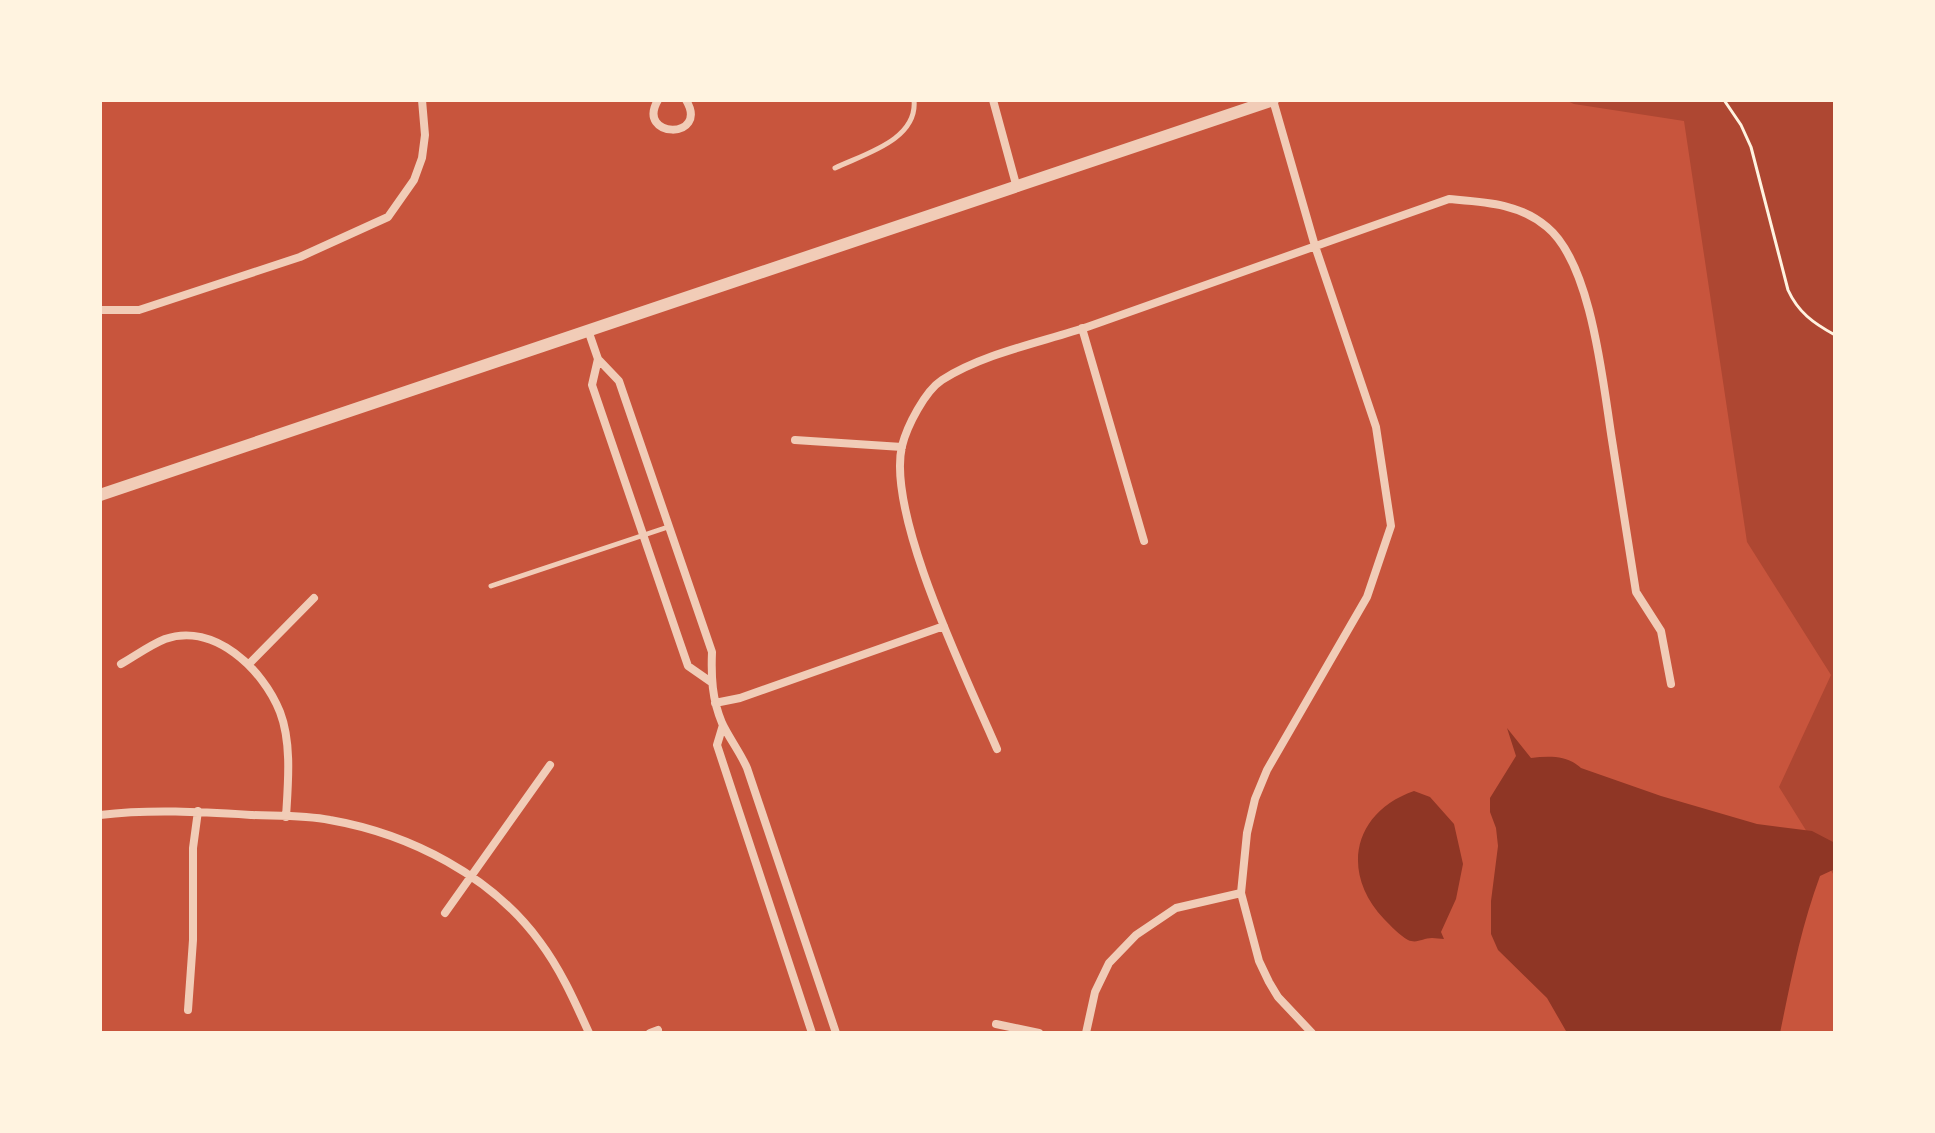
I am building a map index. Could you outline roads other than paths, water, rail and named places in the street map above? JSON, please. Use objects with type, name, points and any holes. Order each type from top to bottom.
[{"type":"street","points":[[100,310],[139,310],[300,257],[388,217],[414,180],[422,158],[425,135],[422,100]]},
{"type":"street","points":[[658,100],[655,118],[662,128],[674,131],[689,122],[691,109],[686,100]]},
{"type":"street","points":[[993,100],[1017,188]]},
{"type":"street","points":[[100,495],[1273,100],[1315,246],[1376,427],[1391,526],[1367,597],[1288,733],[1255,799],[1247,833],[1241,893],[1259,961],[1278,997],[1312,1033]]},
{"type":"street","points":[[997,749],[944,626],[911,533],[900,483],[902,447],[916,411],[940,381],[996,355],[1082,328],[1449,199],[1503,204],[1527,214],[1549,228],[1570,258],[1593,320],[1636,592],[1661,631],[1671,684]]},
{"type":"street","points":[[1082,328],[1144,541]]},
{"type":"street","points":[[588,330],[598,359],[619,381],[712,652],[711,682],[715,703],[723,725],[739,748],[747,768],[836,1033]]},
{"type":"street","points":[[598,359],[592,385],[688,666],[711,682]]},
{"type":"street","points":[[795,440],[902,447]]},
{"type":"street","points":[[249,664],[314,598]]},
{"type":"street","points":[[715,703],[740,698],[944,626]]},
{"type":"street","points":[[121,664],[166,639],[196,636],[221,644],[249,664],[280,713],[288,781],[286,817]]},
{"type":"street","points":[[723,725],[717,745],[812,1033]]},
{"type":"street","points":[[445,913],[550,765]]},
{"type":"street","points":[[100,815],[131,811],[198,811],[328,819],[364,827],[429,852],[470,876],[510,907],[541,943],[575,999],[589,1033]]},
{"type":"street","points":[[188,1010],[193,940],[193,848],[198,811]]},
{"type":"street","points":[[1086,1033],[1095,992],[1109,963],[1136,935],[1176,908],[1241,893]]},
{"type":"street","points":[[996,1024],[1039,1033]]},
{"type":"lane","points":[[835,168],[898,137],[909,127],[914,100]]},
{"type":"lane","points":[[491,586],[668,527]]}]
